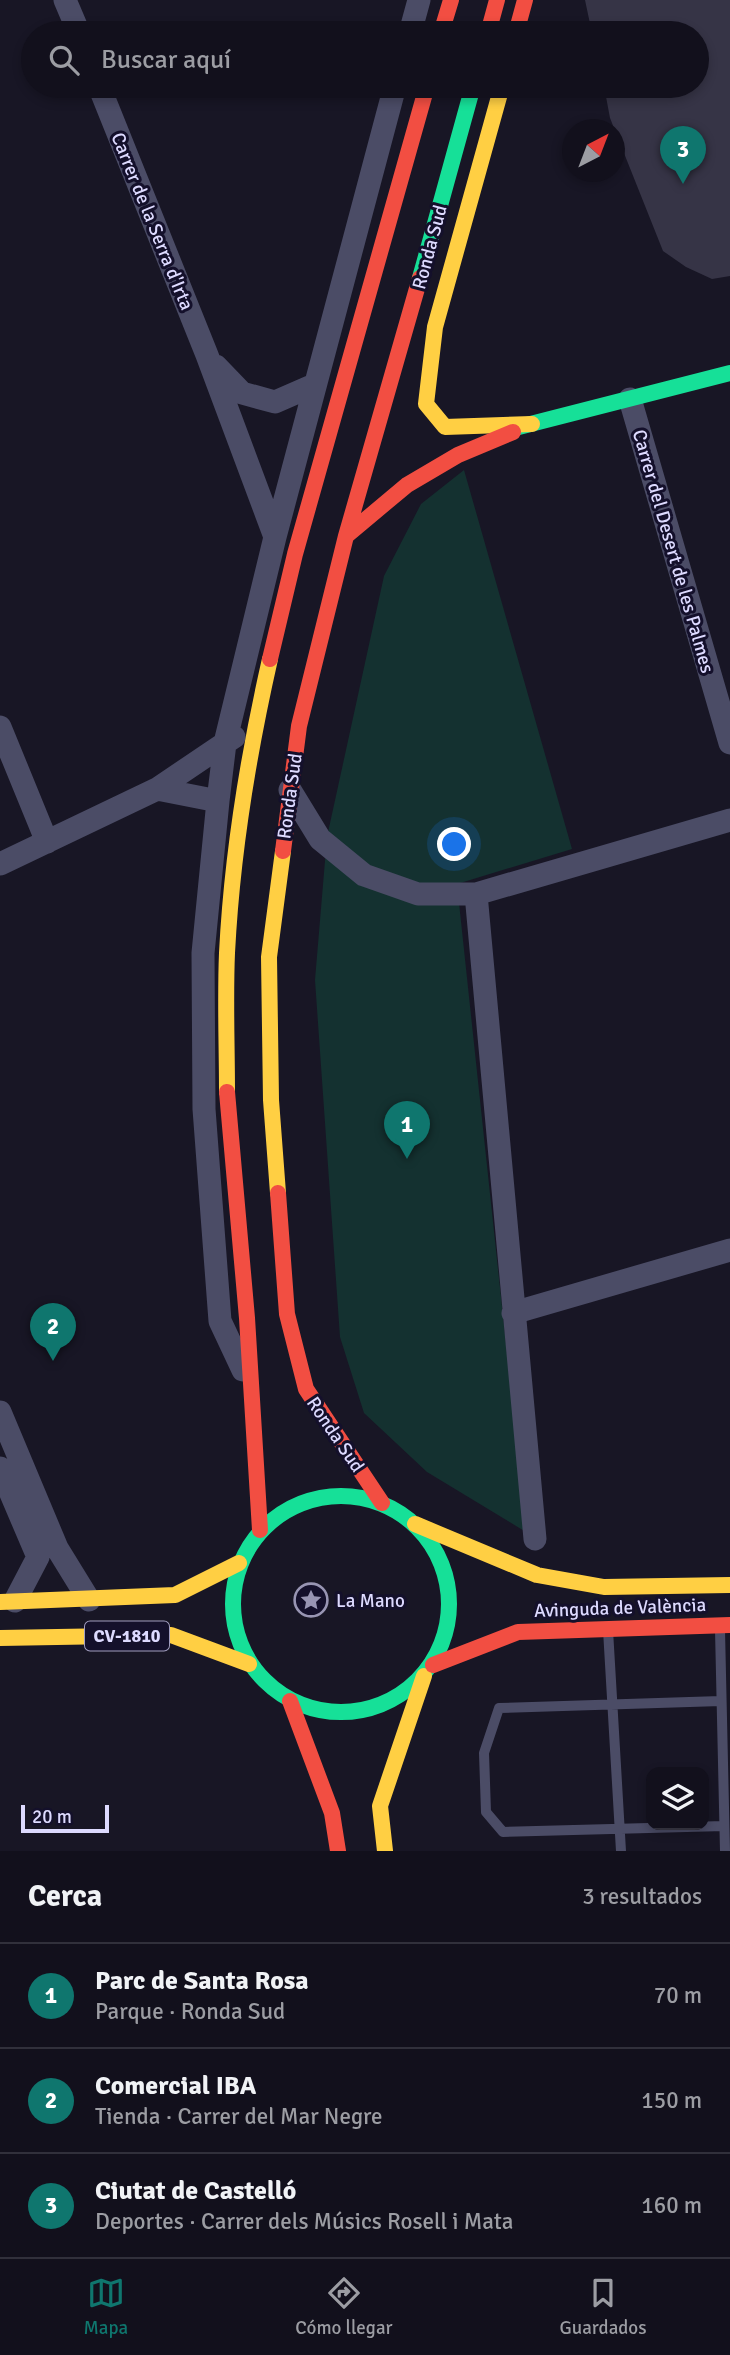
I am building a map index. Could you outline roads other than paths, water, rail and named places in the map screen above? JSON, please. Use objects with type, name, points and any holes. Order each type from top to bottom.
[{"type":"main road","points":[[445,21],[451,0]]},
{"type":"main road","points":[[491,21],[497,0]]},
{"type":"main road","points":[[519,21],[525,0]]},
{"type":"main road","points":[[260,1530],[252,1391],[227,1106],[227,954],[242,797],[255,724],[295,554],[423,98]]},
{"type":"main road","name":"Ronda Sud","points":[[382,1503],[306,1389],[287,1314],[271,1100],[269,957],[299,726],[346,536],[394,394],[470,98]]},
{"type":"main road","name":"Ronda Sud","points":[[499,98],[435,327],[426,404],[445,427],[532,425]]},
{"type":"main road","points":[[437,439],[446,443],[532,425],[730,373]]},
{"type":"main road","points":[[346,536],[407,485],[458,455],[532,425]]},
{"type":"main road","points":[[385,1851],[380,1806],[428,1670],[450,1617],[443,1566],[415,1524],[382,1503],[339,1495],[296,1504],[260,1530],[239,1563],[232,1615],[249,1664],[267,1685],[290,1701],[337,1714],[385,1705],[428,1670]]},
{"type":"main road","name":"Avinguda de València","points":[[415,1524],[537,1575],[604,1587],[730,1585]]},
{"type":"main road","points":[[89,1600],[176,1595],[239,1563]]},
{"type":"main road","name":"CV-1810","points":[[8,1601],[89,1600]]},
{"type":"main road","name":"Avinguda de València","points":[[428,1670],[518,1632],[725,1625]]},
{"type":"main road","name":"CV-1810","points":[[0,1638],[171,1635],[249,1664]]},
{"type":"main road","points":[[290,1701],[332,1813],[338,1851]]},
{"type":"street","points":[[65,0],[74,21]]},
{"type":"street","points":[[413,21],[419,0]]},
{"type":"street","name":"Carrer de la Serra d'Irta","points":[[104,98],[207,355],[275,537]]},
{"type":"street","points":[[252,1391],[220,1321],[204,1109],[203,953],[218,801],[225,743],[275,537],[392,98]]},
{"type":"street","name":"Carrer de la Serra d'Irta","points":[[207,355],[242,393],[275,402],[314,385]]},
{"type":"street","name":"Carrer del Desert de les Palmes","points":[[630,399],[730,743]]},
{"type":"street","points":[[0,864],[157,789],[255,724]]},
{"type":"street","points":[[0,727],[47,842]]},
{"type":"street","points":[[157,789],[218,801]]},
{"type":"street","points":[[290,790],[320,839],[364,875],[418,894],[476,894],[730,820]]},
{"type":"street","points":[[476,894],[535,1539]]},
{"type":"street","points":[[513,1314],[730,1250]]},
{"type":"street","points":[[0,1412],[57,1548],[89,1600]]},
{"type":"street","points":[[0,1468],[38,1557],[8,1601]]},
{"type":"street","points":[[380,1806],[399,1851]]},
{"type":"street","points":[[321,1851],[332,1813]]},
{"type":"lane","points":[[725,1625],[721,1701],[725,1851]]},
{"type":"lane","points":[[607,1628],[621,1851]]},
{"type":"lane","points":[[721,1701],[499,1708],[484,1753],[486,1812],[503,1832],[724,1826]]},
{"type":"place","name":"Ciutat de Castelló","points":[[683,184]]},
{"type":"place","name":"Parc de Santa Rosa","points":[[407,1159]]},
{"type":"place","name":"Comercial IBA","points":[[53,1361]]},
{"type":"place","name":"La Mano","points":[[311,1600]]}]
